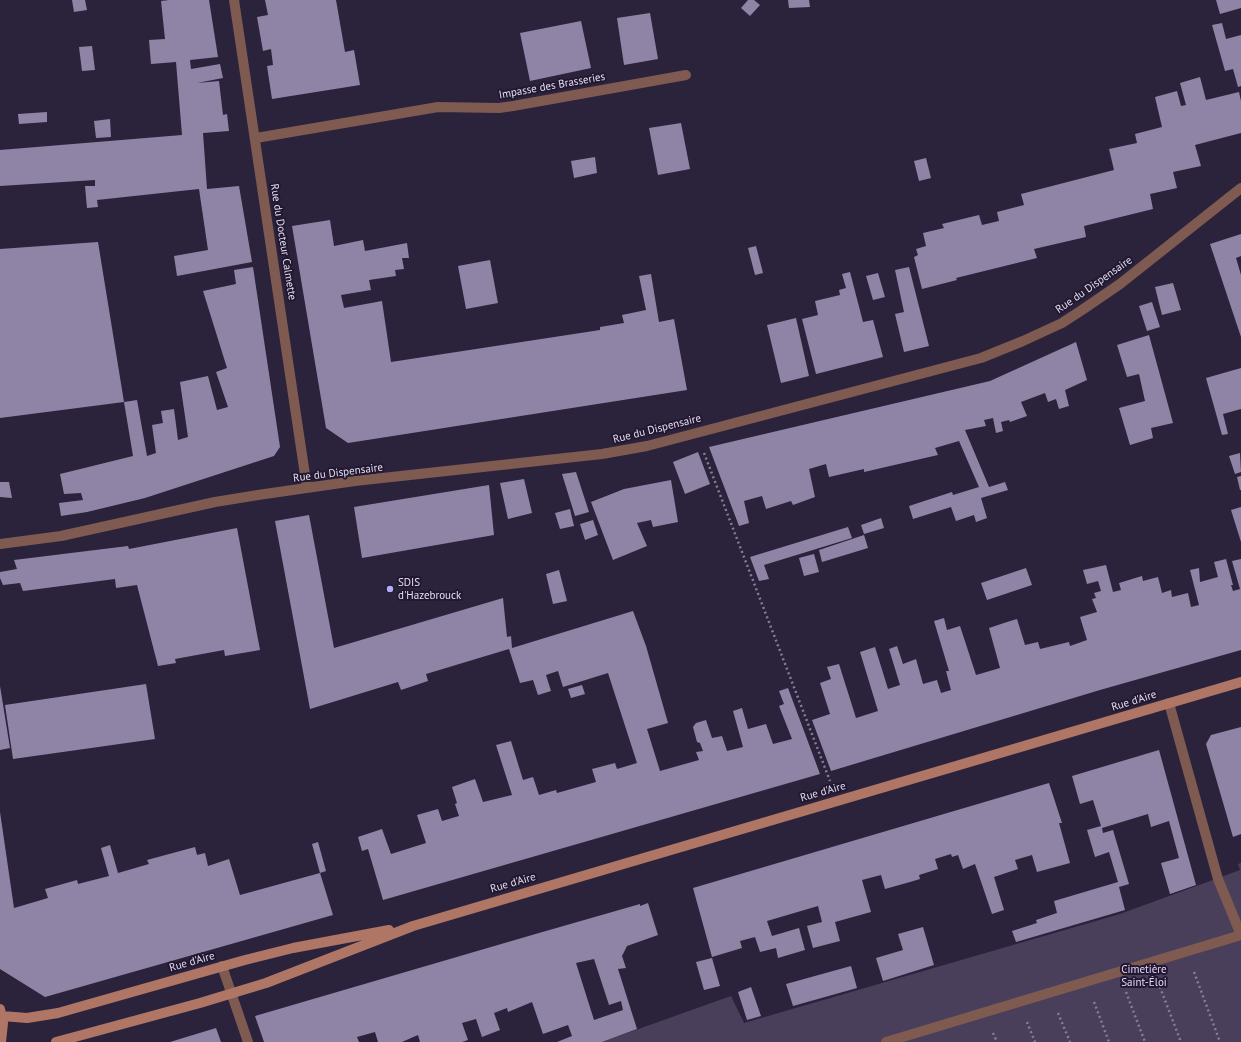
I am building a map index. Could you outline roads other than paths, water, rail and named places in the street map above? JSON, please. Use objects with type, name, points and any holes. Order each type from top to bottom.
[{"type":"main road","name":"Rue d'Aire","points":[[56,1042],[231,994],[297,972],[413,926],[1241,682]]},
{"type":"main road","name":"Rue d'Aire","points":[[1,1013],[27,1018],[58,1013],[222,966],[293,948],[413,926]]},
{"type":"main road","points":[[1,1013],[3,1029],[1,1042]]},
{"type":"street","name":"Rue du Docteur Calmette","points":[[234,0],[256,138],[307,488]]},
{"type":"street","name":"Impasse des Brasseries","points":[[256,138],[438,107],[499,108],[513,106],[686,75]]},
{"type":"street","name":"Rue du Dispensaire","points":[[0,544],[55,537],[215,502],[307,488],[602,454],[647,446],[974,360],[1023,341],[1062,323],[1114,288],[1241,188]]},
{"type":"street","points":[[886,1042],[1150,961],[1241,935],[1218,879],[1169,703]]},
{"type":"street","points":[[222,966],[248,1042]]},
{"type":"place","name":"SDIS d'Hazebrouck","points":[[390,589]]},
{"type":"park label","name":"Cimetière Saint-Éloi","points":[[1144,976]]}]
